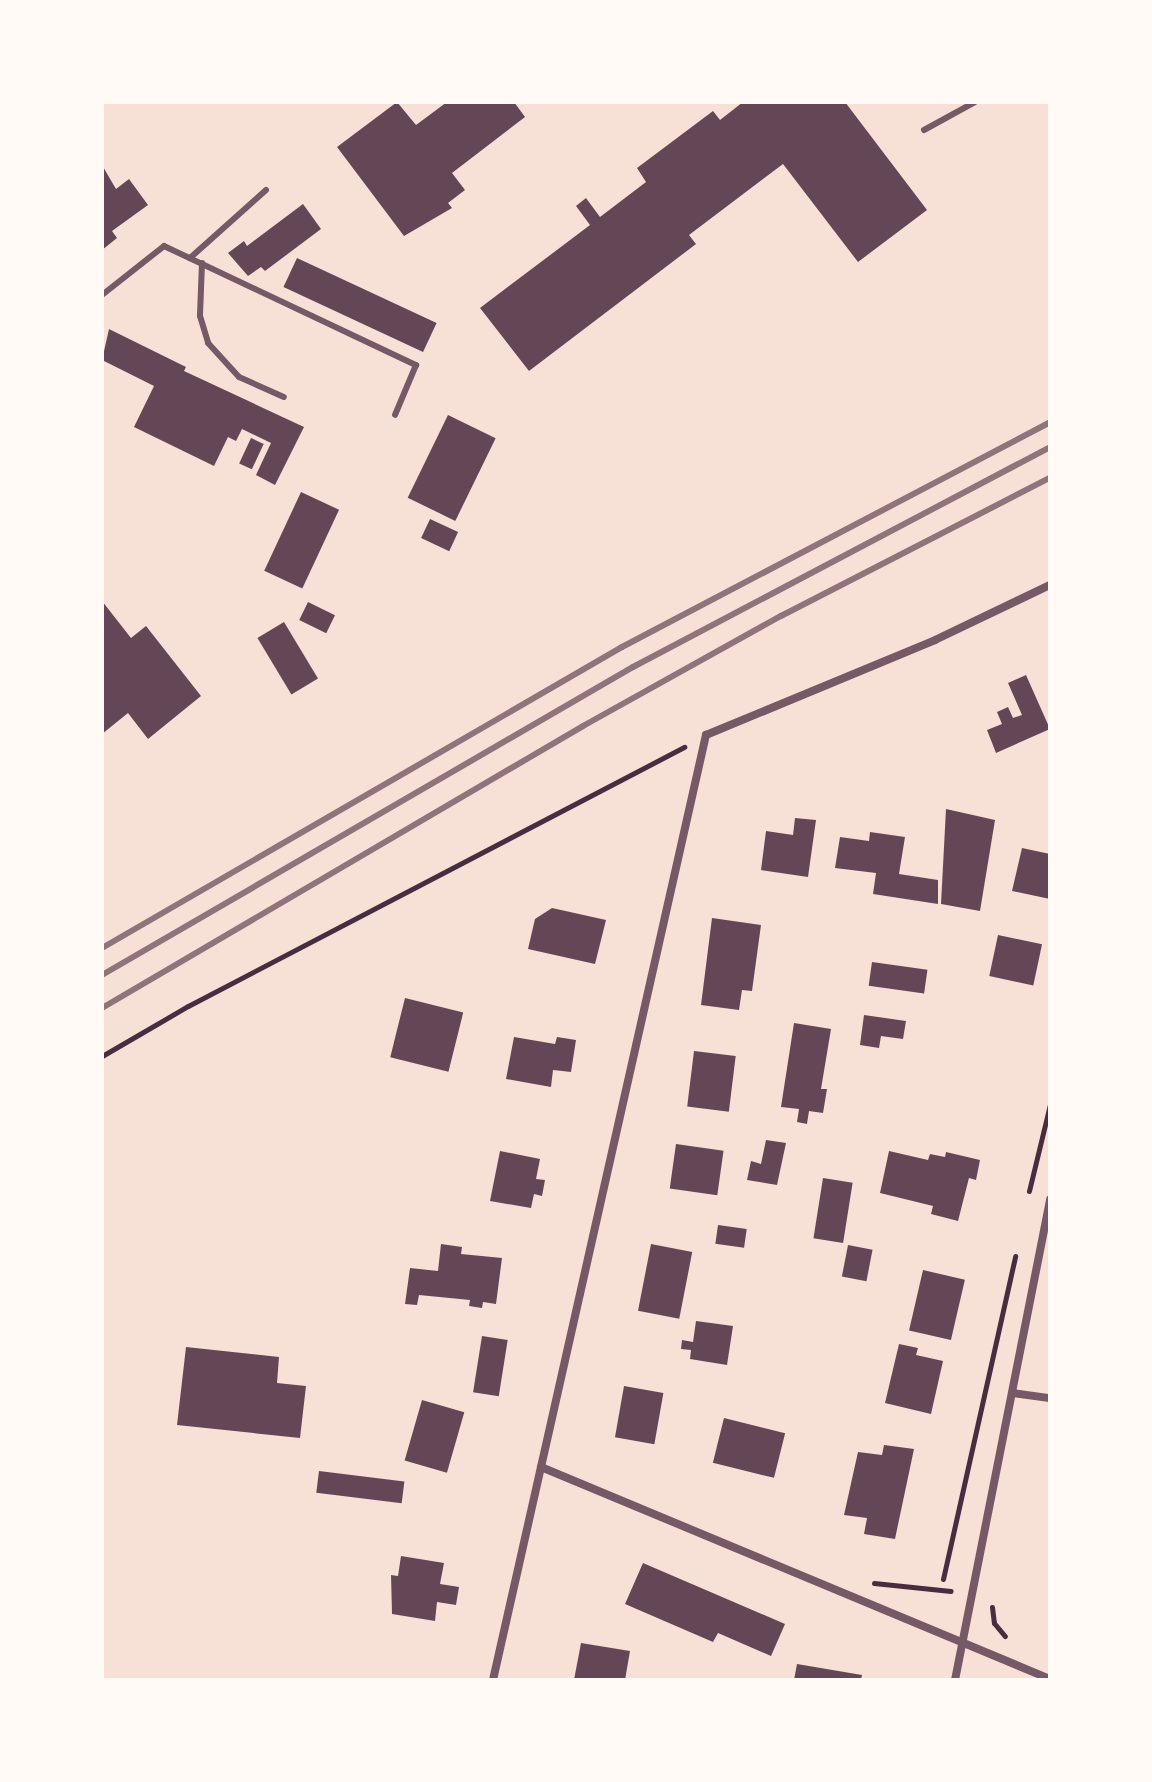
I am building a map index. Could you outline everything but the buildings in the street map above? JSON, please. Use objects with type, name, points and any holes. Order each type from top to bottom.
[{"type":"street","points":[[493,1680],[706,735],[935,640],[1050,585]]},
{"type":"street","points":[[955,1680],[1050,1199]]},
{"type":"street","points":[[1013,1393],[1050,1398]]},
{"type":"street","points":[[541,1467],[1050,1679]]},
{"type":"lane","points":[[924,130],[975,102]]},
{"type":"lane","points":[[190,258],[266,190]]},
{"type":"lane","points":[[102,295],[164,246],[416,365],[395,415]]},
{"type":"lane","points":[[202,263],[200,316],[208,343],[239,377],[284,397]]},
{"type":"path","points":[[102,1056],[188,1006],[706,735]]},
{"type":"path","points":[[1028,1195],[1050,1104]]},
{"type":"path","points":[[943,1579],[1018,1241]]},
{"type":"path","points":[[834,1589],[869,1583],[947,1589]]},
{"type":"railway","points":[[102,948],[622,647],[1050,422]]},
{"type":"railway","points":[[102,975],[633,667],[1050,447]]},
{"type":"railway","points":[[102,1008],[583,726],[781,616],[1050,478]]}]
